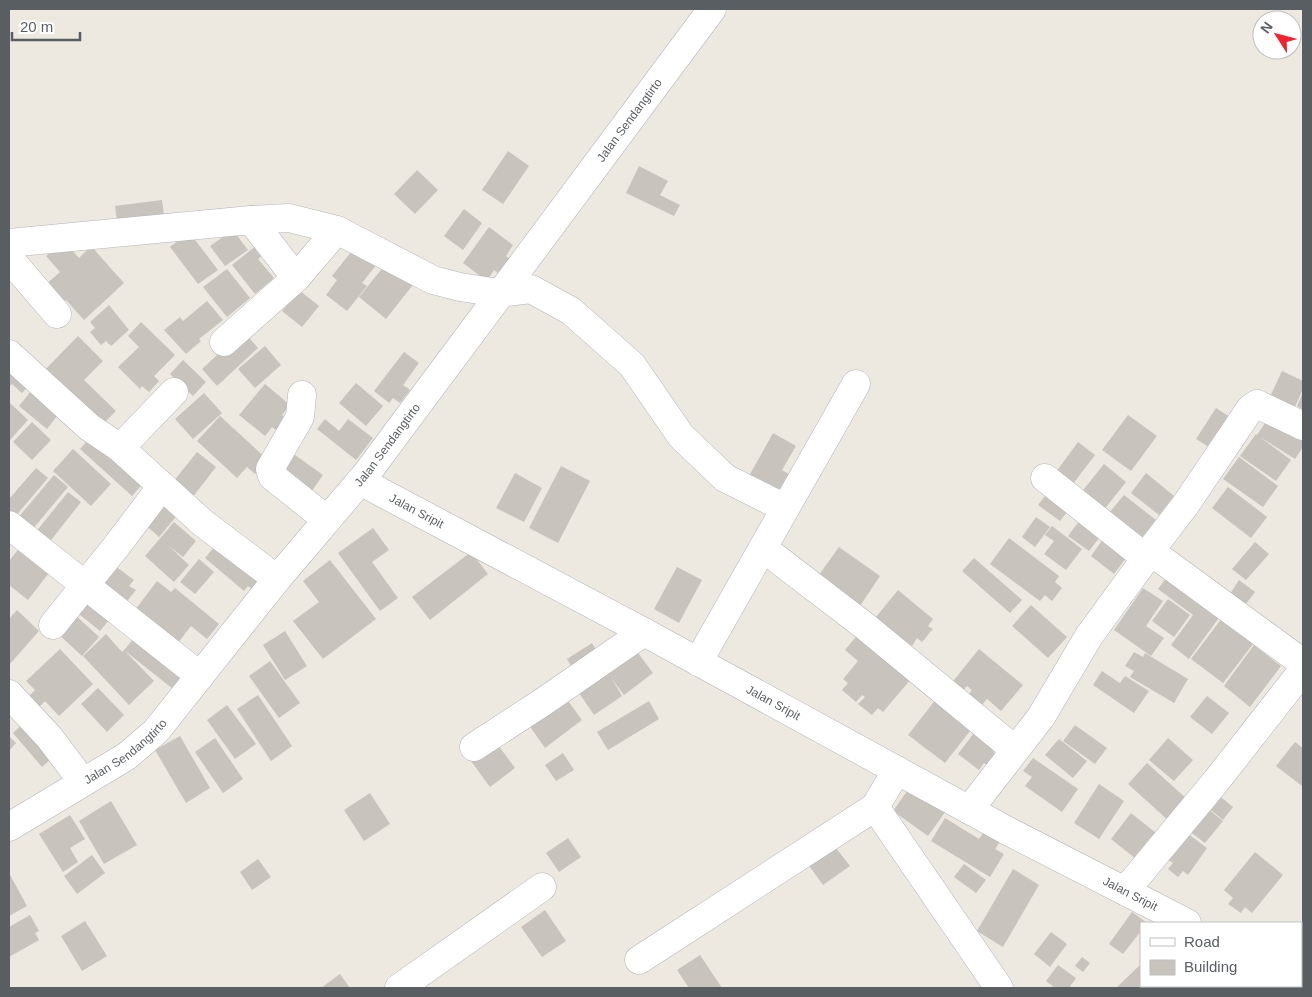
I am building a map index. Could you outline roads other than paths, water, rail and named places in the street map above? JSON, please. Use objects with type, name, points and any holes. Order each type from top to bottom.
[{"type":"street","name":"Jalan Sendangtirto","points":[[9,827],[127,756],[156,731],[277,579],[360,481],[499,292],[712,9]]},
{"type":"street","points":[[10,259],[251,220],[289,218],[337,230],[433,280],[460,287],[499,292],[531,289],[571,311],[632,365],[681,436],[726,478],[786,508]]},
{"type":"street","points":[[251,220],[296,278]]},
{"type":"street","points":[[224,342],[296,278],[337,230]]},
{"type":"street","points":[[10,259],[57,314]]},
{"type":"street","points":[[9,354],[89,427],[120,448],[203,523],[277,579]]},
{"type":"street","points":[[698,662],[856,384]]},
{"type":"street","points":[[120,448],[174,392]]},
{"type":"street","points":[[302,395],[300,417],[270,469],[272,476],[327,520]]},
{"type":"street","points":[[969,810],[1041,717],[1089,636],[1186,504],[1250,409],[1257,404],[1303,426]]},
{"type":"street","points":[[1045,478],[1148,554],[1303,663]]},
{"type":"street","name":"Jalan Sripit","points":[[360,481],[644,632],[969,810],[1184,922]]},
{"type":"street","points":[[53,625],[162,486]]},
{"type":"street","points":[[9,525],[200,676]]},
{"type":"street","points":[[763,548],[866,627],[1015,750]]},
{"type":"street","points":[[474,746],[544,702],[644,632]]},
{"type":"street","points":[[1125,891],[1217,780],[1303,670]]},
{"type":"street","points":[[9,694],[49,737],[83,782]]},
{"type":"street","points":[[640,960],[875,807],[897,770]]},
{"type":"street","points":[[875,807],[1000,988]]},
{"type":"street","points":[[399,988],[542,886]]}]
